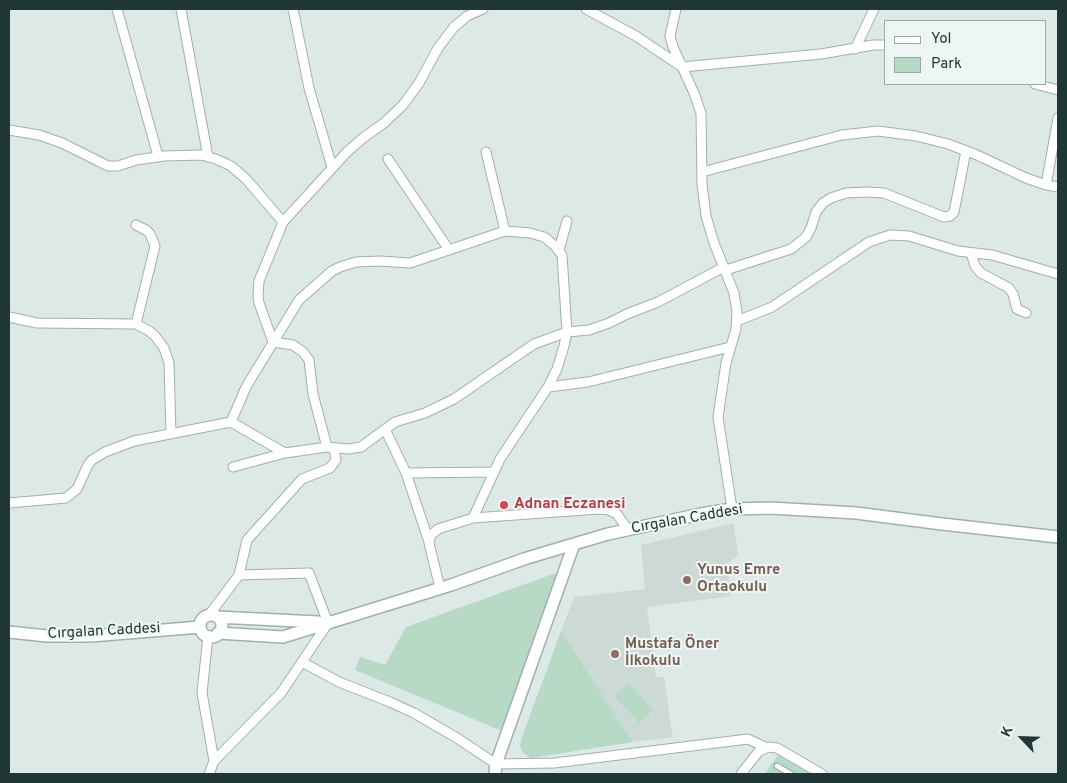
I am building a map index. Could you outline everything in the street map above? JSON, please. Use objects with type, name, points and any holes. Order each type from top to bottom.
[{"type":"street","points":[[117,9],[158,156]]},
{"type":"street","points":[[181,9],[208,157]]},
{"type":"street","points":[[292,9],[309,88],[332,167]]},
{"type":"street","points":[[274,342],[259,302],[258,288],[283,222],[332,167],[403,105],[419,84],[438,48],[454,27],[467,16],[483,9]]},
{"type":"street","points":[[586,9],[636,36],[682,67],[822,54],[884,45]]},
{"type":"street","points":[[676,9],[670,36],[701,113],[702,172],[706,216],[714,244],[725,268],[736,302],[737,321],[724,377],[718,417],[732,509]]},
{"type":"street","points":[[855,49],[874,9]]},
{"type":"street","points":[[1039,85],[1058,90]]},
{"type":"street","points":[[1046,185],[1058,118]]},
{"type":"street","points":[[9,130],[39,135],[62,142],[108,166],[118,166],[158,156],[179,155],[208,157],[224,162],[242,175],[283,222]]},
{"type":"street","points":[[702,172],[836,136],[860,132],[889,132],[916,136],[966,151],[1046,185],[1058,187]]},
{"type":"street","points":[[233,467],[285,453],[361,447],[395,422],[425,413],[454,399],[534,344],[567,332],[589,330],[609,323],[658,302],[725,268],[784,252],[796,246],[809,232],[819,207],[831,198],[846,193],[866,192],[884,194],[944,217],[950,216],[954,212],[966,151]]},
{"type":"street","points":[[486,152],[505,232]]},
{"type":"street","points":[[388,160],[450,250]]},
{"type":"street","points":[[559,250],[567,221]]},
{"type":"street","points":[[136,225],[150,234],[156,246],[136,324]]},
{"type":"street","points":[[231,422],[246,388],[299,300],[325,277],[340,267],[356,262],[372,261],[410,263],[505,232],[537,234],[550,240],[562,255],[567,332],[562,358],[548,387],[500,458],[472,518]]},
{"type":"street","points":[[737,321],[772,307],[869,242],[883,236],[896,234],[909,236],[958,251],[992,255],[1058,274]]},
{"type":"street","points":[[971,253],[975,266],[981,273],[1009,288],[1013,294],[1017,309],[1026,313]]},
{"type":"street","points":[[1045,270],[1058,264]]},
{"type":"street","points":[[9,317],[37,323],[136,324],[155,336],[167,355],[170,371],[171,434]]},
{"type":"street","points":[[213,635],[202,632],[200,627],[202,619],[213,616],[239,575],[247,540],[302,479],[327,470],[332,466],[336,456],[330,448],[313,394],[309,360],[293,345],[274,342]]},
{"type":"street","points":[[548,387],[588,382],[730,347]]},
{"type":"street","points":[[9,503],[66,498],[77,489],[84,470],[98,455],[134,441],[231,422],[285,453]]},
{"type":"street","points":[[385,429],[406,473],[429,543],[440,588]]},
{"type":"street","points":[[406,473],[494,472]]},
{"type":"street","name":"Cırgalan Caddesi","points":[[213,635],[283,637],[574,544],[628,530],[732,509],[771,508],[847,512],[1058,537]]},
{"type":"street","points":[[429,543],[431,535],[438,529],[472,518],[604,509],[617,514],[628,530]]},
{"type":"street","points":[[495,769],[574,544]]},
{"type":"street","points":[[209,774],[214,761],[281,693],[328,623],[309,573],[239,575]]},
{"type":"street","points":[[213,616],[220,621],[221,626],[213,635],[202,693],[214,761]]},
{"type":"street","name":"Cırgalan Caddesi","points":[[213,616],[328,623]]},
{"type":"street","name":"Cırgalan Caddesi","points":[[9,632],[47,636],[91,636],[200,627]]},
{"type":"street","points":[[302,662],[339,682],[414,713],[458,738],[495,769],[748,740],[765,747],[777,748],[822,774]]},
{"type":"street","points":[[740,774],[759,751],[765,747]]},
{"type":"lane","points":[[777,766],[791,774]]},
{"type":"shaded area","name":"Mustafa Öner İlkokulu","points":[[734,523],[738,556],[727,564],[731,596],[647,607],[656,677],[664,677],[673,737],[633,742],[561,631],[574,597],[645,589],[641,545]]},
{"type":"green space","points":[[567,569],[507,733],[355,670],[360,657],[385,665],[406,627]]},
{"type":"green space","points":[[561,631],[633,742],[531,758],[523,753],[520,746],[522,737]]},
{"type":"green space","points":[[628,683],[653,710],[639,723],[614,696]]},
{"type":"green space","points":[[778,755],[813,774],[764,774]]},
{"type":"place","name":"Adnan Eczanesi","points":[[504,505]]},
{"type":"place","name":"Yunus Emre Ortaokulu","points":[[687,580]]},
{"type":"place","name":"Mustafa Öner İlkokulu","points":[[615,654]]}]
